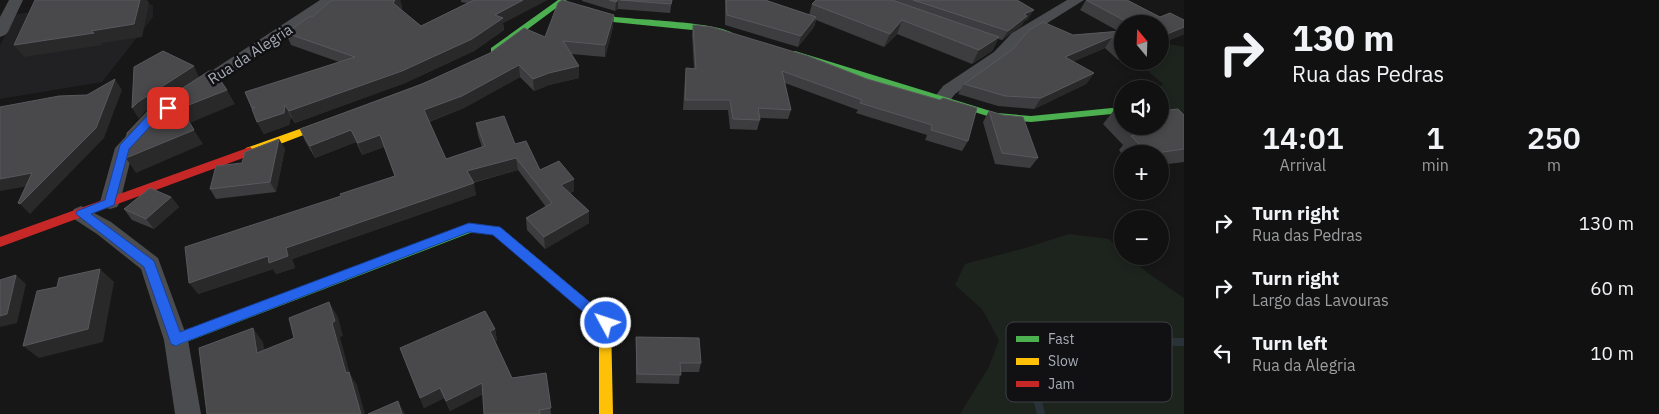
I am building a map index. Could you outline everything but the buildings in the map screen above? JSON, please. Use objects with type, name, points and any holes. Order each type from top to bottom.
[{"type":"street","points":[[0,32],[16,0]]},
{"type":"street","name":"Rua da Alegria","points":[[184,96],[322,6],[328,0]]},
{"type":"street","points":[[942,99],[949,90],[1006,48],[1017,36],[1077,0]]},
{"type":"street","points":[[483,58],[562,1],[614,19],[713,29],[741,38]]},
{"type":"street","points":[[988,42],[1006,48]]},
{"type":"street","points":[[780,50],[996,116],[1031,118],[1114,111]]},
{"type":"street","points":[[110,202],[124,148],[160,112]]},
{"type":"street","points":[[0,242],[81,214],[349,114]]},
{"type":"street","points":[[81,214],[104,228],[150,264],[176,340],[188,414]]},
{"type":"street","points":[[176,340],[469,228],[496,230],[606,323],[606,414]]},
{"type":"shaded area","points":[[130,0],[153,5],[153,17],[102,82],[0,99],[0,45],[17,14]]},
{"type":"shaded area","points":[[1169,44],[1184,47],[1184,135],[1169,121],[1169,80],[1158,80],[1147,70],[1169,70]]},
{"type":"shaded area","points":[[1069,234],[1109,239],[1114,244],[1114,265],[1139,265],[1184,298],[1184,414],[960,414],[989,367],[999,340],[982,309],[955,285],[965,264]]},
{"type":"waterway","points":[[1172,342],[1184,342]]},
{"type":"waterway","points":[[1038,402],[1041,414]]},
{"type":"traffic: fast","points":[[494,50],[563,0]]},
{"type":"traffic: fast","points":[[578,8],[613,19],[713,29],[730,34]]},
{"type":"traffic: fast","points":[[795,54],[997,116],[1031,119],[1114,111]]},
{"type":"traffic: fast","points":[[176,340],[469,228],[478,229]]},
{"type":"traffic: slow","points":[[250,151],[336,119]]},
{"type":"traffic: slow","points":[[478,229],[496,230],[605,323],[606,414]]},
{"type":"traffic: jam","points":[[0,242],[250,151]]},
{"type":"route","points":[[168,108],[152,118],[124,148],[110,202],[81,214],[104,228],[150,264],[176,340],[469,228],[496,230],[606,323]]}]
